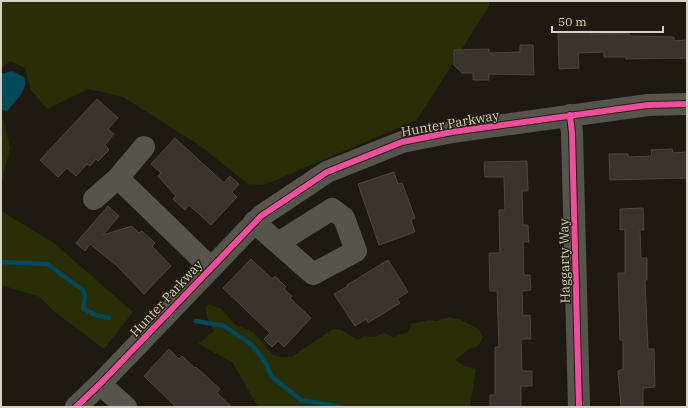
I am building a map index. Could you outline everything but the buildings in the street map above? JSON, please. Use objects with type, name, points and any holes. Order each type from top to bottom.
[{"type":"street","name":"Hunter Parkway","points":[[76,407],[100,384],[260,216],[327,172],[402,142],[452,132],[648,105],[687,104]]},
{"type":"street","name":"Haggarty Way","points":[[570,115],[572,133],[579,407]]},
{"type":"street","points":[[94,199],[118,178],[144,147]]},
{"type":"street","points":[[118,178],[210,267]]},
{"type":"street","points":[[254,222],[278,243]]},
{"type":"street","points":[[100,384],[126,407]]},
{"type":"green space","points":[[1,1],[489,1],[489,6],[417,120],[264,185],[248,184],[199,145],[123,97],[89,89],[47,109],[31,90],[25,68],[10,61],[1,69]]},
{"type":"green space","points":[[1,118],[4,121],[10,148],[1,186]]},
{"type":"green space","points":[[1,211],[54,243],[133,312],[104,349],[55,312],[40,297],[1,285]]},
{"type":"green space","points":[[208,304],[222,309],[234,324],[253,332],[273,355],[281,357],[291,357],[333,329],[339,329],[358,340],[364,336],[374,337],[384,333],[393,337],[408,332],[411,327],[410,324],[429,320],[436,321],[450,317],[461,320],[479,329],[483,337],[478,346],[469,349],[455,360],[464,366],[476,369],[470,407],[258,407],[232,362],[198,344],[214,331],[209,322],[205,308]]},
{"type":"water","points":[[12,71],[24,77],[25,86],[21,94],[7,111],[1,110],[1,74]]},
{"type":"waterway","points":[[1,262],[47,264],[83,290],[85,296],[83,308],[95,315],[109,318]]},
{"type":"waterway","points":[[196,321],[224,326],[252,345],[265,362],[272,377],[301,400],[340,407]]},
{"type":"cycle path","points":[[76,407],[100,384],[261,216],[327,172],[402,142],[452,132],[648,105],[687,104]]},
{"type":"cycle path","points":[[570,115],[572,133],[579,407]]}]
